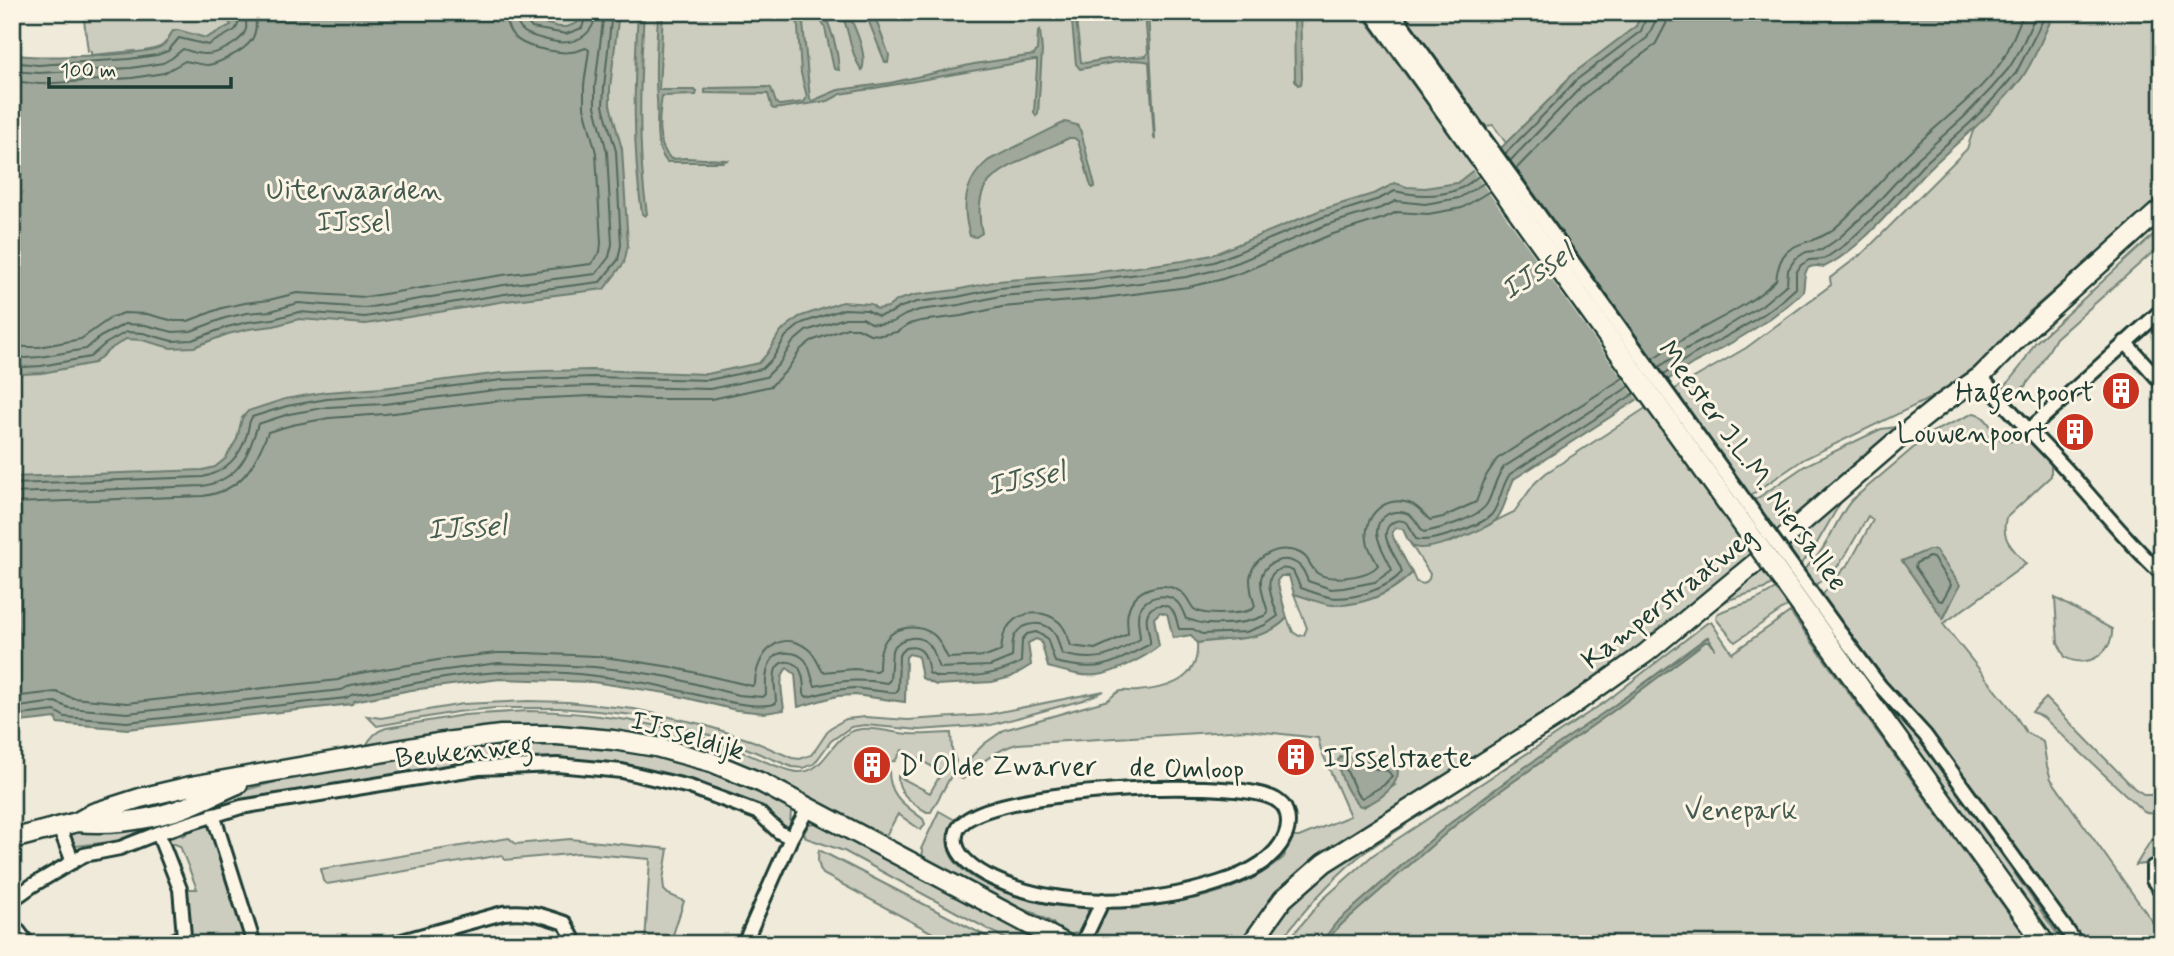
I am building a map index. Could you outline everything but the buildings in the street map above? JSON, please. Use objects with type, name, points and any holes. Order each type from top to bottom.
[{"type":"main road","name":"Meester J.L.M. Niersallee","points":[[1375,12],[1834,638],[2045,944]]},
{"type":"main road","name":"Kamperstraatweg","points":[[1251,944],[1283,899],[1324,863],[1559,715],[1646,653],[1772,549],[1911,428],[1981,376],[2024,332],[2162,208]]},
{"type":"main road","name":"IJsseldijk","points":[[12,839],[68,824],[140,798],[227,778],[259,775],[438,743],[501,735],[557,735],[613,740],[656,747],[710,762],[762,783],[1066,944]]},
{"type":"street","name":"Meester J.L.M. Niersallee","points":[[1393,12],[1834,638],[1925,735],[2077,944]]},
{"type":"street","points":[[2029,430],[2162,310]]},
{"type":"street","points":[[2125,342],[2162,383]]},
{"type":"street","points":[[1981,376],[2162,574]]},
{"type":"street","name":"Beukenweg","points":[[12,900],[84,855],[120,848],[213,814],[241,807],[479,768],[557,765],[622,771],[691,787],[759,813],[779,832],[791,838]]},
{"type":"street","name":"de Omloop","points":[[1149,788],[1258,793],[1280,802],[1288,816],[1287,833],[1280,846],[1244,874],[1176,894],[1103,900],[1053,896],[1009,886],[981,873],[960,854],[956,844],[957,831],[969,817],[1015,803],[1072,794],[1149,788]]},
{"type":"street","points":[[744,944],[791,838],[808,807]]},
{"type":"street","points":[[213,814],[254,944]]},
{"type":"street","points":[[68,824],[73,862]]},
{"type":"street","points":[[158,832],[180,889],[184,936],[167,944]]},
{"type":"street","points":[[2162,866],[2153,867],[2153,880],[2162,892]]},
{"type":"street","points":[[1082,944],[1103,900]]},
{"type":"street","points":[[391,944],[503,913],[520,911],[538,913],[565,923],[576,944]]},
{"type":"street","points":[[12,923],[27,944]]},
{"type":"green space","name":"Uiterwaarden IJssel","points":[[83,12],[1360,12],[1475,170],[1474,176],[1312,260],[210,481],[12,480],[12,198],[134,51],[91,55],[91,51],[88,51]]},
{"type":"green space","points":[[1402,12],[1682,12],[1559,90],[1506,143],[1493,125],[1486,126],[1479,120]]},
{"type":"green space","points":[[2055,12],[2162,12],[2162,196],[2028,313],[1987,357],[1967,374],[1935,396],[1804,459],[1751,495],[1755,500],[1806,465],[1881,429],[1897,427],[1777,531],[1750,558],[1630,654],[1535,722],[1346,837],[1314,861],[1289,883],[1264,911],[1241,944],[1095,944],[1095,939],[1100,918],[1113,906],[1129,904],[1131,909],[1151,906],[1192,899],[1231,888],[1267,870],[1283,858],[1283,850],[1290,837],[1299,837],[1350,816],[1318,738],[1247,730],[1017,744],[995,754],[963,779],[958,777],[973,755],[1004,730],[1108,700],[1121,691],[1150,690],[1180,680],[1193,666],[1197,656],[1197,643],[1256,636],[1278,626],[1287,618],[1293,632],[1299,636],[1304,635],[1307,628],[1294,594],[1327,601],[1356,602],[1384,594],[1412,573],[1416,582],[1424,584],[1430,574],[1410,543],[1415,547],[1452,542],[1514,512],[1535,483],[1546,473],[1675,389],[1746,348],[1831,285],[1830,278],[1864,252],[1967,149],[1974,128],[2022,78]],"holes":[[[1340,757],[1356,758],[1395,785],[1364,807]]]},
{"type":"green space","points":[[2162,227],[2162,244],[2056,338],[2025,386],[2008,399],[2001,391],[2035,343]]},
{"type":"green space","points":[[1974,413],[1982,416],[1996,435],[2006,442],[2023,435],[2051,463],[2051,476],[2006,518],[2006,538],[2026,564],[1943,624],[2011,709],[2026,732],[2043,742],[2051,779],[2162,935],[2162,944],[2083,944],[1952,760],[1851,641],[1854,638],[1822,596],[1850,562],[1873,520],[1868,516],[1834,571],[1735,642],[1716,619],[1721,612],[1768,594],[1807,566],[1819,555],[1852,500],[1932,432]],"holes":[[[1935,550],[1959,584],[1944,618]]]},
{"type":"green space","points":[[1846,493],[1813,550],[1803,562],[1764,589],[1728,600],[1711,612],[1709,609]]},
{"type":"green space","points":[[2055,598],[2112,629],[2104,652],[2090,660],[2073,661],[2065,657],[2058,643]]},
{"type":"green space","name":"Venepark","points":[[1790,612],[2031,944],[1285,944],[1322,900],[1373,855],[1608,700],[1707,623],[1711,622],[1732,653]],"holes":[[[1707,637],[1715,649],[1709,642],[1705,642],[1488,799],[1484,797]]]},
{"type":"green space","points":[[1866,679],[1940,763],[2064,944],[2052,944]]},
{"type":"green space","points":[[1104,691],[1083,700],[991,725],[919,730],[865,725],[851,727],[831,741],[814,764],[803,768],[792,767],[731,742],[633,715],[559,708],[495,708],[377,726],[367,716],[381,718],[463,704],[568,702],[634,709],[701,724],[800,759],[811,755],[830,728],[846,719],[865,717],[908,720],[985,715]]},
{"type":"green space","points":[[2046,698],[2134,788],[2145,795],[2151,795],[2162,785],[2162,806],[2156,812],[2144,812],[2043,717],[2032,712]]},
{"type":"green space","points":[[528,711],[603,716],[651,725],[723,744],[798,772],[815,767],[847,734],[862,729],[914,734],[951,733],[956,761],[951,776],[931,812],[927,812],[903,793],[898,776],[930,793],[942,772],[902,750],[895,761],[882,762],[874,754],[865,755],[861,761],[862,772],[867,776],[876,776],[883,768],[889,768],[894,792],[925,824],[921,830],[898,814],[883,841],[622,733],[365,748],[373,736],[386,728],[464,715]]},
{"type":"green space","points":[[500,741],[613,746],[692,764],[760,789],[789,807],[790,825],[785,827],[760,808],[698,783],[632,767],[565,760],[463,763],[235,802],[202,811],[200,805],[311,774]]},
{"type":"green space","points":[[939,811],[955,820],[948,840],[952,857],[965,871],[1006,893],[1030,900],[1068,907],[1072,903],[1086,905],[1089,915],[1078,933],[1066,935],[1057,930],[1053,923],[1032,912],[1001,903],[921,861],[921,849]]},
{"type":"green space","points":[[1404,820],[1406,825],[1362,854],[1335,879],[1278,944],[1259,944],[1284,910],[1314,880]]},
{"type":"green space","points":[[162,821],[118,841],[76,846],[71,840],[75,830]]},
{"type":"green space","points":[[820,822],[997,915],[1039,944],[1015,944],[844,851],[806,838],[804,833],[809,824]]},
{"type":"green space","points":[[2162,824],[2162,862],[2136,865],[2160,825]]},
{"type":"green space","points":[[208,825],[214,832],[248,944],[186,944],[190,939],[187,889],[197,889],[180,846],[168,839],[181,834],[183,836],[186,831]]},
{"type":"green space","points":[[509,838],[516,844],[570,839],[668,849],[664,890],[684,901],[670,944],[645,944],[650,859],[580,853],[505,860],[502,855],[327,884],[323,881],[321,869]]},
{"type":"green space","points":[[819,850],[1001,944],[953,944],[823,874],[818,863]]},
{"type":"water","points":[[229,12],[531,12],[535,21],[567,27],[577,23],[581,12],[619,12],[610,105],[622,149],[628,245],[624,263],[604,289],[506,301],[366,324],[299,319],[228,334],[194,347],[171,348],[142,340],[126,339],[94,363],[42,373],[22,374],[12,370],[12,54],[87,56],[149,50],[163,45],[173,31],[206,38],[231,25]]},
{"type":"water","points":[[638,12],[644,12],[640,113],[645,216],[642,214],[635,139]]},
{"type":"water","points":[[658,12],[663,12],[659,90],[697,92],[696,95],[662,96],[659,129],[662,146],[671,159],[727,160],[723,162],[667,162],[662,155],[657,132]]},
{"type":"water","points":[[797,12],[802,12],[812,101],[838,90],[890,83],[974,64],[1034,55],[1040,30],[1042,51],[1038,114],[1036,116],[1034,112],[1037,60],[841,94],[828,101],[774,109],[768,94],[705,93],[705,90],[710,88],[767,87],[771,88],[779,105],[804,102],[807,97],[801,73]]},
{"type":"water","points":[[817,12],[823,12],[829,26],[839,70],[834,69],[825,28]]},
{"type":"water","points":[[841,12],[848,12],[857,33],[862,49],[862,70],[855,58]]},
{"type":"water","points":[[865,12],[873,12],[889,55],[888,63],[885,62]]},
{"type":"water","points":[[1071,12],[1075,12],[1081,62],[1085,63],[1146,56],[1145,12],[1148,12],[1155,140],[1149,62],[1125,61],[1080,69],[1076,64]]},
{"type":"water","points":[[1294,12],[1300,12],[1302,77],[1301,84],[1298,85],[1295,81]]},
{"type":"water","name":"IJssel","points":[[1642,12],[2055,12],[2031,63],[2011,91],[1989,115],[1929,169],[1867,236],[1824,267],[1808,269],[1803,292],[1751,331],[1694,363],[1514,479],[1502,510],[1491,524],[1457,539],[1422,548],[1413,546],[1403,529],[1396,528],[1392,532],[1393,537],[1412,573],[1385,593],[1365,601],[1343,605],[1327,604],[1294,594],[1289,576],[1281,576],[1277,581],[1287,618],[1267,632],[1245,638],[1197,643],[1191,635],[1173,638],[1167,614],[1160,612],[1154,618],[1159,646],[1130,664],[1098,675],[1048,667],[1041,641],[1036,639],[1028,643],[1031,665],[1011,677],[992,682],[936,685],[922,678],[918,656],[909,654],[906,657],[905,702],[855,695],[837,696],[798,707],[795,674],[787,668],[781,682],[784,710],[765,713],[736,710],[666,693],[593,682],[500,679],[411,690],[354,701],[352,704],[128,729],[57,723],[56,718],[12,723],[12,477],[203,470],[215,467],[225,459],[237,439],[242,418],[248,411],[285,399],[501,373],[592,370],[707,374],[759,363],[780,332],[799,317],[842,302],[871,304],[877,309],[915,295],[998,281],[1092,273],[1212,255],[1321,210],[1376,193],[1395,183],[1425,188],[1457,183],[1499,150],[1570,76],[1636,26]]},
{"type":"water","points":[[1065,122],[1077,125],[1081,132],[1095,186],[1091,186],[1078,141],[1069,138],[1022,160],[990,181],[981,200],[982,233],[976,237],[970,236],[965,204],[974,176],[989,160]]},
{"type":"water","points":[[1928,550],[1935,550],[1960,585],[1943,619],[1902,561]]},
{"type":"water","points":[[1708,637],[1715,649],[1709,642],[1705,642],[1486,801],[1342,924],[1326,944],[1320,944],[1336,923],[1449,824]]},
{"type":"water","points":[[1343,756],[1397,767],[1396,780],[1380,798],[1360,806],[1342,779],[1338,760]]},
{"type":"pier","points":[[1499,144],[1670,383],[1640,403],[1471,168]]},
{"type":"place","name":"Hagenpoort","points":[[2121,391]]},
{"type":"place","name":"Louwenpoort","points":[[2075,432]]},
{"type":"place","name":"IJsselstaete","points":[[1296,757]]},
{"type":"place","name":"D' Olde Zwarver","points":[[872,765]]}]
